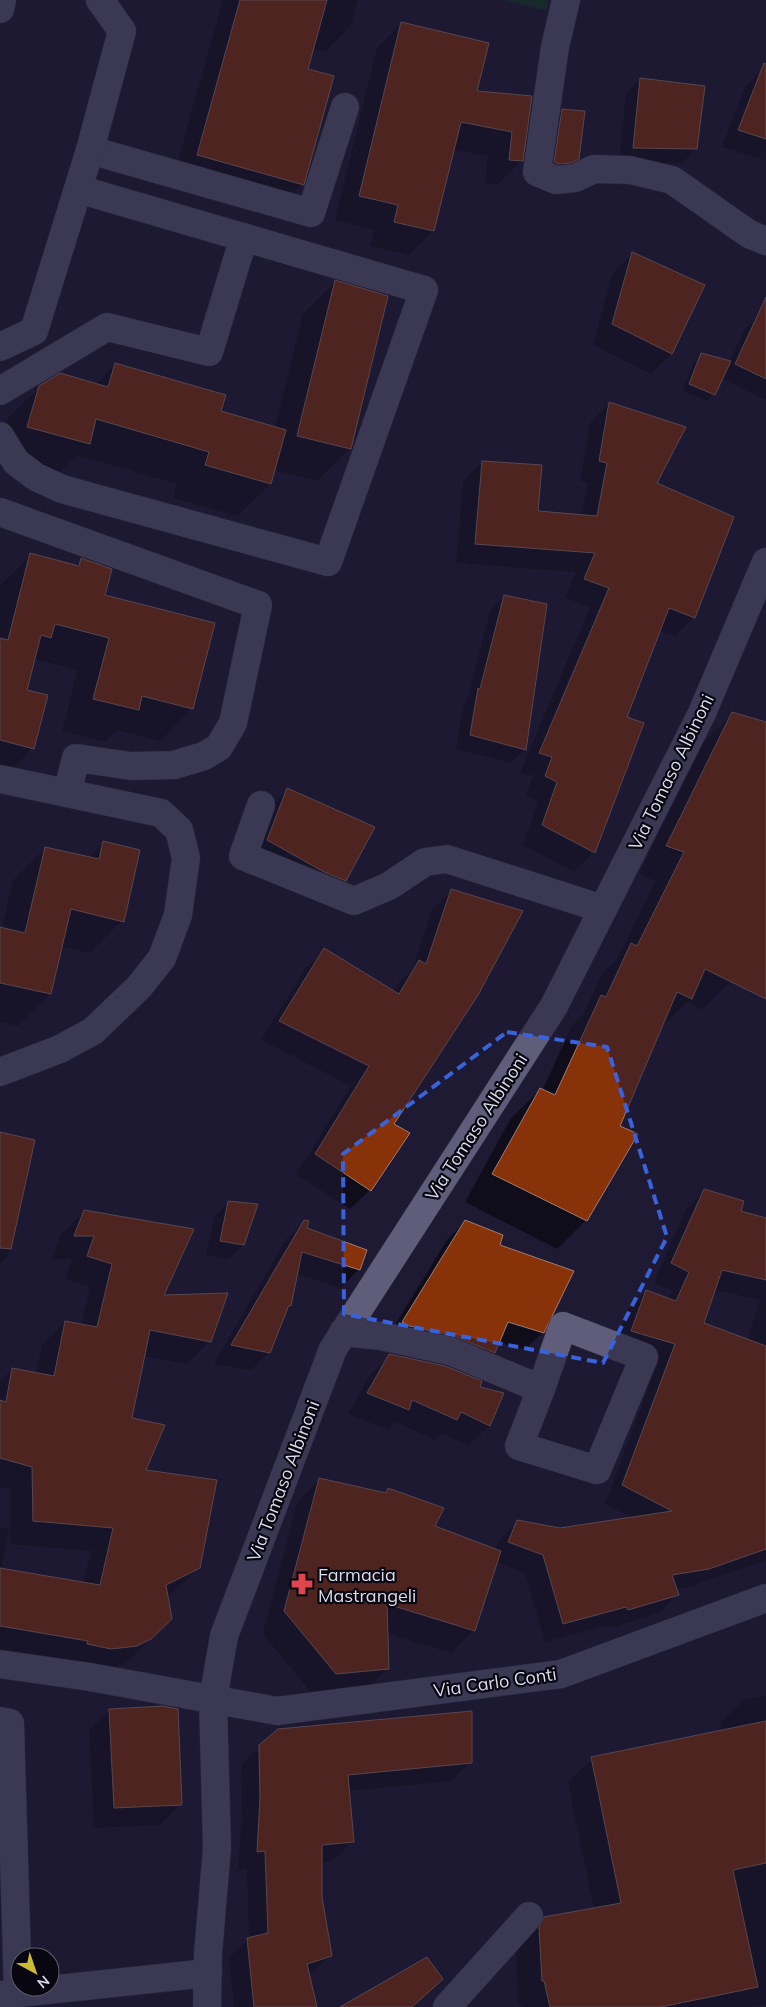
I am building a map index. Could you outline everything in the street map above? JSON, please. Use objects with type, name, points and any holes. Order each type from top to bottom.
[{"type":"street","points":[[0,9],[2,0]]},
{"type":"street","points":[[0,347],[34,331],[90,150],[122,31],[100,0]]},
{"type":"street","points":[[566,0],[555,47],[537,172],[556,180],[575,178],[594,170],[630,170],[672,180],[749,234],[766,241]]},
{"type":"street","points":[[90,150],[311,213],[345,107]]},
{"type":"street","points":[[0,436],[16,462],[36,477],[62,489],[328,562],[424,290],[78,189]]},
{"type":"street","points":[[0,391],[107,327],[208,352],[244,237]]},
{"type":"street","points":[[0,512],[258,605],[233,723],[219,748],[204,756],[174,765],[131,766],[76,758],[67,793]]},
{"type":"street","name":"Via Tomaso Albinoni","points":[[207,2007],[216,1848],[213,1699],[224,1636],[333,1349],[554,1006],[702,713],[766,562]]},
{"type":"street","points":[[0,779],[161,813],[179,830],[186,858],[178,915],[162,958],[139,986],[93,1031],[60,1049],[0,1072]]},
{"type":"street","points":[[261,805],[243,856],[354,901],[389,886],[425,862],[447,859],[603,909]]},
{"type":"street","points":[[563,1326],[644,1357],[598,1470],[519,1446],[541,1389],[563,1326]]},
{"type":"street","points":[[343,1332],[381,1336],[450,1351],[541,1389]]},
{"type":"street","name":"Via Carlo Conti","points":[[0,1664],[90,1677],[277,1711],[561,1674],[766,1598]]},
{"type":"street","points":[[0,1721],[10,1723],[9,1994],[208,1973]]},
{"type":"street","points":[[447,2007],[529,1916]]},
{"type":"highlighted area","points":[[507,1032],[607,1047],[667,1237],[603,1363],[344,1314],[343,1154]]},
{"type":"green space","points":[[504,0],[548,0],[546,10]]},
{"type":"building","points":[[240,0],[327,0],[308,69],[334,76],[304,185],[197,155]]},
{"type":"building","points":[[401,22],[489,43],[477,91],[532,96],[523,161],[509,160],[512,132],[461,122],[434,231],[394,222],[398,205],[359,196]]},
{"type":"building","points":[[764,63],[766,64],[766,139],[738,130]]},
{"type":"building","points":[[640,78],[705,86],[697,149],[633,148]]},
{"type":"building","points":[[562,109],[585,111],[579,159],[571,163],[558,164],[554,162]]},
{"type":"building","points":[[632,252],[705,285],[672,354],[612,324]]},
{"type":"building","points":[[335,280],[388,296],[351,449],[297,436]]},
{"type":"building","points":[[766,297],[766,379],[735,364]]},
{"type":"building","points":[[701,353],[731,361],[715,395],[689,384]]},
{"type":"building","points":[[115,363],[226,395],[221,411],[286,430],[271,484],[205,465],[209,452],[96,419],[90,444],[27,427],[39,386],[60,373],[108,387]]},
{"type":"building","points":[[609,402],[686,427],[657,483],[734,517],[695,618],[669,608],[627,717],[644,723],[595,853],[542,825],[557,782],[545,776],[552,757],[539,753],[609,588],[584,579],[595,553],[475,544],[482,461],[542,465],[538,511],[597,516],[607,463],[599,461]]},
{"type":"building","points":[[30,553],[79,566],[81,558],[112,569],[105,595],[215,623],[193,709],[142,696],[139,710],[93,699],[109,638],[55,624],[51,638],[41,635],[27,690],[48,695],[34,749],[0,740],[0,638],[8,640]]},
{"type":"building","points":[[504,595],[547,604],[526,750],[470,735],[478,688],[480,689]]},
{"type":"building","points":[[732,712],[766,722],[766,999],[705,969],[692,999],[677,992],[620,1126],[638,1134],[587,1221],[492,1174],[540,1088],[555,1095],[601,995],[606,997],[631,943],[637,946],[684,852],[666,846]]},
{"type":"building","points":[[287,788],[375,827],[346,881],[324,872],[267,840]]},
{"type":"building","points":[[103,841],[140,850],[124,922],[71,909],[51,994],[0,983],[0,927],[25,933],[45,847],[99,859]]},
{"type":"building","points":[[451,889],[523,911],[478,995],[394,1124],[410,1133],[371,1191],[315,1154],[369,1066],[279,1021],[324,948],[399,994],[419,960],[426,964]]},
{"type":"building","points":[[0,1132],[35,1140],[11,1249],[0,1248]]},
{"type":"building","points":[[704,1189],[744,1201],[741,1211],[766,1218],[766,1280],[722,1270],[704,1323],[766,1346],[766,1549],[709,1569],[672,1575],[679,1595],[628,1610],[626,1607],[563,1624],[543,1555],[508,1542],[517,1520],[560,1528],[672,1511],[622,1485],[675,1344],[631,1331],[646,1290],[676,1301],[689,1272],[671,1263]]},
{"type":"building","points":[[228,1201],[258,1204],[244,1245],[220,1241]]},
{"type":"building","points":[[84,1210],[194,1229],[164,1295],[228,1293],[211,1342],[150,1330],[132,1418],[165,1425],[146,1470],[217,1480],[200,1568],[166,1585],[172,1619],[151,1639],[137,1646],[111,1649],[87,1644],[88,1641],[0,1626],[0,1568],[100,1585],[113,1528],[33,1521],[32,1467],[0,1458],[0,1400],[6,1402],[12,1368],[54,1376],[65,1321],[97,1327],[112,1264],[87,1256],[94,1236],[74,1236]]},
{"type":"building","points":[[304,1220],[309,1221],[307,1228],[367,1250],[360,1270],[302,1252],[291,1306],[289,1305],[270,1353],[231,1345]]},
{"type":"building","points":[[465,1220],[503,1235],[500,1245],[574,1271],[544,1333],[508,1322],[495,1353],[456,1337],[405,1325],[402,1322]]},
{"type":"building","points":[[389,1354],[445,1366],[482,1381],[480,1387],[504,1393],[490,1426],[461,1412],[457,1420],[412,1400],[409,1410],[367,1393]]},
{"type":"building","points":[[319,1478],[386,1493],[388,1488],[444,1508],[435,1526],[501,1551],[475,1631],[387,1604],[389,1669],[336,1674],[284,1611]]},
{"type":"building","points":[[163,1706],[178,1709],[182,1805],[114,1808],[109,1709]]},
{"type":"building","points":[[472,1711],[472,1763],[348,1775],[354,1842],[322,1845],[322,1897],[332,1956],[307,1964],[317,2007],[254,2007],[247,1938],[268,1933],[265,1851],[257,1852],[260,1797],[259,1745],[278,1729]]},
{"type":"building","points":[[766,1721],[766,1863],[733,1870],[758,1987],[661,2007],[550,2007],[544,1981],[542,1981],[539,1928],[544,1917],[621,1903],[591,1757]]},
{"type":"building","points":[[427,1957],[443,1979],[412,2007],[340,2007]]},
{"type":"place","name":"Farmacia Mastrangeli","points":[[302,1584]]}]
